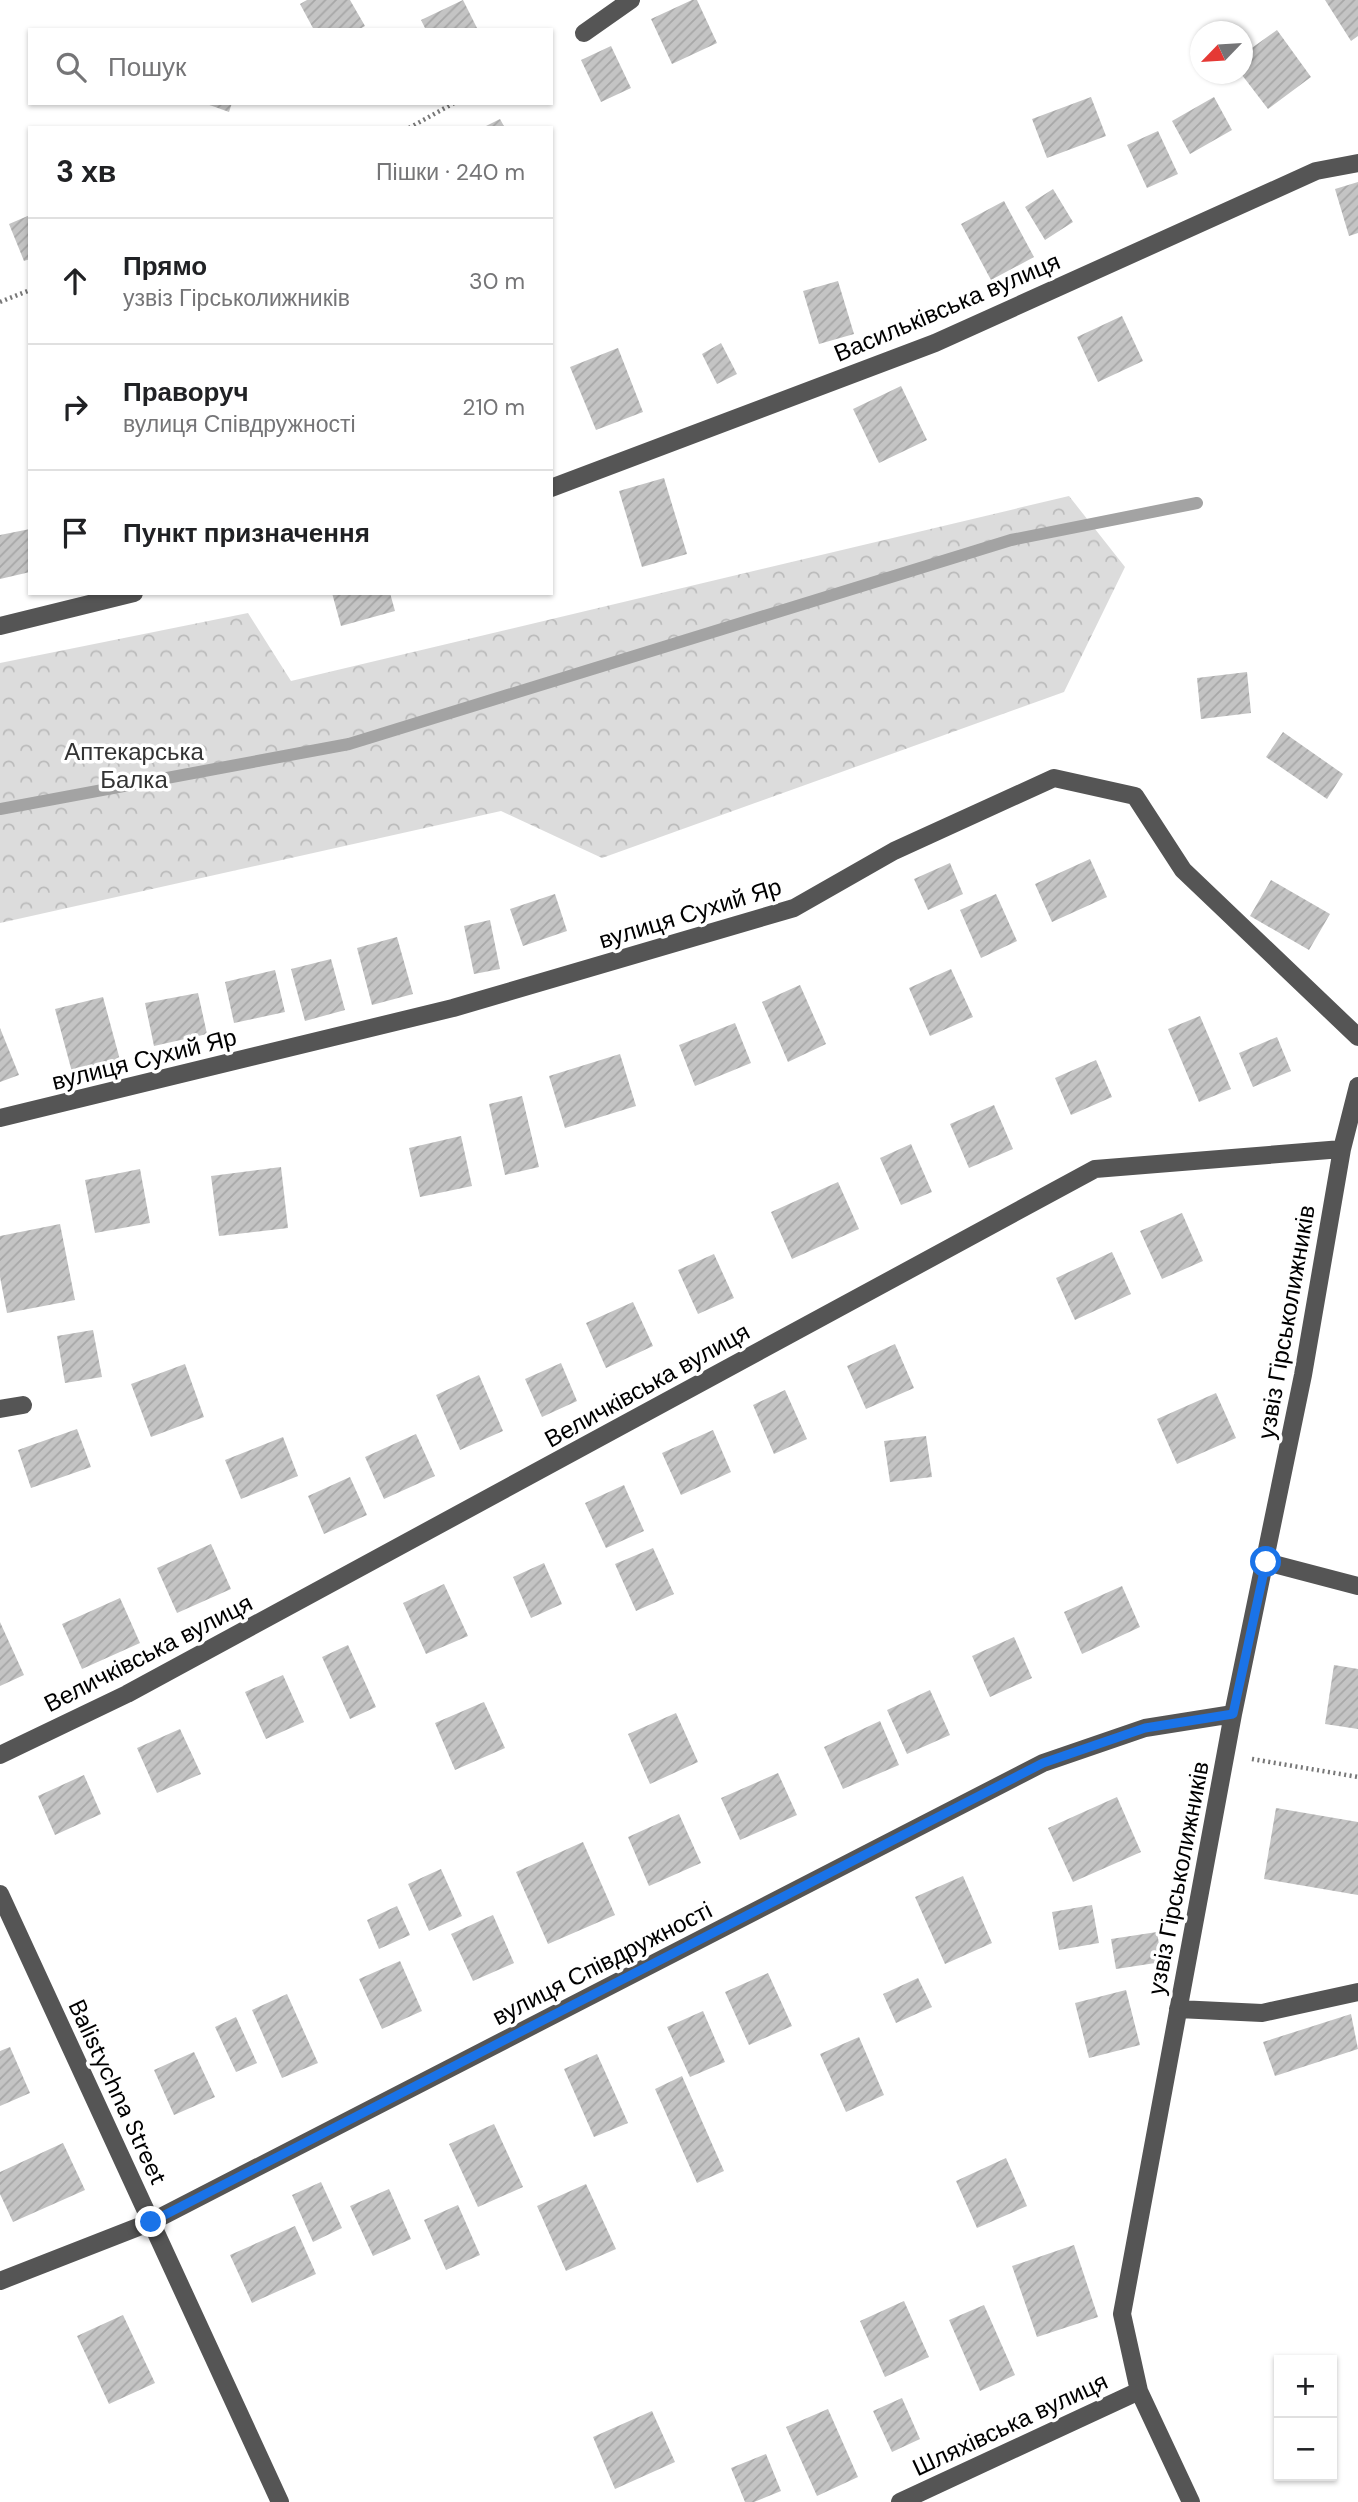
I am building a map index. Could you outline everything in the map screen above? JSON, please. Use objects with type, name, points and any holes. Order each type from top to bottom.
[{"type":"street","points":[[584,33],[631,0]]},
{"type":"street","name":"Васильківська вулиця","points":[[553,487],[935,343],[1317,171],[1358,163]]},
{"type":"street","points":[[0,626],[126,595]]},
{"type":"street","name":"вулиця Сухий Яр","points":[[0,1118],[453,1008],[794,908],[894,851],[1054,778],[1135,796],[1183,870],[1358,1037]]},
{"type":"street","name":"узвіз Гірськолижників","points":[[1191,2502],[1139,2391],[1122,2314],[1233,1714],[1266,1562],[1342,1149],[1358,1086]]},
{"type":"street","name":"Величківська вулиця","points":[[0,1755],[127,1695],[1095,1169],[1342,1149]]},
{"type":"street","points":[[0,1409],[23,1405]]},
{"type":"street","points":[[1266,1562],[1358,1586]]},
{"type":"street","name":"вулиця Співдружності","points":[[0,2281],[151,2222],[1043,1763],[1145,1728],[1233,1714]]},
{"type":"street","name":"Balistychna Street","points":[[0,1894],[280,2502]]},
{"type":"street","points":[[1178,2008],[1262,2013],[1358,1992]]},
{"type":"street","name":"Шляхівська вулиця","points":[[900,2502],[1139,2391]]},
{"type":"path","points":[[413,126],[450,105]]},
{"type":"path","points":[[0,302],[28,291]]},
{"type":"path","points":[[1226,1754],[1358,1777]]},
{"type":"green space","name":"Аптекарська Балка","points":[[1069,496],[1125,567],[1064,692],[602,858],[501,811],[0,923],[0,663],[248,613],[291,681]]},
{"type":"building","points":[[307,0],[350,0],[365,26],[313,28],[300,4]]},
{"type":"building","points":[[463,0],[477,28],[425,28],[421,20]]},
{"type":"building","points":[[697,0],[717,43],[672,64],[651,19]]},
{"type":"building","points":[[1325,0],[1358,0],[1358,36],[1351,41]]},
{"type":"building","points":[[1277,30],[1311,77],[1268,109],[1249,84],[1253,84],[1253,47]]},
{"type":"building","points":[[611,46],[631,88],[601,102],[581,60]]},
{"type":"building","points":[[1091,97],[1106,136],[1047,158],[1032,119]]},
{"type":"building","points":[[1214,97],[1232,130],[1190,154],[1172,121]]},
{"type":"building","points":[[210,105],[231,105],[229,112]]},
{"type":"building","points":[[500,119],[504,126],[486,126]]},
{"type":"building","points":[[1158,131],[1178,174],[1147,188],[1127,145]]},
{"type":"building","points":[[1358,182],[1358,233],[1349,236],[1335,189]]},
{"type":"building","points":[[1053,189],[1073,222],[1045,240],[1025,207]]},
{"type":"building","points":[[1004,201],[1034,257],[991,280],[961,224]]},
{"type":"building","points":[[28,216],[28,260],[24,261],[9,224]]},
{"type":"building","points":[[838,281],[854,334],[819,344],[803,291]]},
{"type":"building","points":[[1122,316],[1143,361],[1098,382],[1077,337]]},
{"type":"building","points":[[721,343],[737,374],[717,384],[702,354]]},
{"type":"building","points":[[618,348],[643,412],[596,430],[570,367]]},
{"type":"building","points":[[901,386],[927,440],[879,463],[853,409]]},
{"type":"building","points":[[664,478],[687,554],[642,567],[619,491]]},
{"type":"building","points":[[28,529],[28,572],[0,579],[0,535]]},
{"type":"building","points":[[333,595],[391,595],[395,611],[341,626]]},
{"type":"building","points":[[1247,672],[1251,713],[1201,719],[1197,678]]},
{"type":"building","points":[[1283,732],[1343,774],[1327,799],[1266,757]]},
{"type":"building","points":[[1090,859],[1107,897],[1052,922],[1035,884]]},
{"type":"building","points":[[950,863],[963,894],[928,910],[914,879]]},
{"type":"building","points":[[1271,880],[1330,914],[1309,950],[1250,916]]},
{"type":"building","points":[[555,894],[567,931],[523,946],[510,909]]},
{"type":"building","points":[[996,894],[1017,941],[981,958],[960,910]]},
{"type":"building","points":[[490,920],[500,969],[474,974],[464,926]]},
{"type":"building","points":[[397,937],[413,994],[372,1005],[357,948]]},
{"type":"building","points":[[331,959],[345,1010],[305,1021],[291,969]]},
{"type":"building","points":[[951,969],[973,1017],[930,1036],[909,988]]},
{"type":"building","points":[[275,970],[285,1012],[234,1023],[225,982]]},
{"type":"building","points":[[800,985],[826,1044],[788,1062],[762,1002]]},
{"type":"building","points":[[198,993],[207,1034],[154,1046],[145,1003]]},
{"type":"building","points":[[103,997],[120,1060],[72,1072],[55,1009]]},
{"type":"building","points":[[1200,1016],[1231,1089],[1199,1102],[1168,1029]]},
{"type":"building","points":[[735,1023],[751,1063],[695,1086],[679,1045]]},
{"type":"building","points":[[0,1028],[19,1075],[0,1082]]},
{"type":"building","points":[[1277,1037],[1291,1071],[1253,1087],[1239,1053]]},
{"type":"building","points":[[620,1054],[636,1106],[565,1128],[549,1076]]},
{"type":"building","points":[[1096,1060],[1112,1097],[1071,1115],[1055,1078]]},
{"type":"building","points":[[522,1096],[539,1167],[505,1175],[489,1104]]},
{"type":"building","points":[[994,1105],[1013,1149],[969,1168],[950,1124]]},
{"type":"building","points":[[461,1136],[472,1186],[420,1197],[409,1148]]},
{"type":"building","points":[[911,1144],[932,1192],[901,1205],[880,1158]]},
{"type":"building","points":[[281,1167],[288,1228],[219,1236],[211,1176]]},
{"type":"building","points":[[140,1169],[150,1223],[95,1233],[85,1180]]},
{"type":"building","points":[[838,1182],[859,1229],[792,1259],[771,1212]]},
{"type":"building","points":[[1182,1213],[1203,1261],[1162,1279],[1140,1231]]},
{"type":"building","points":[[60,1224],[75,1300],[7,1313],[0,1277],[0,1236]]},
{"type":"building","points":[[1112,1252],[1131,1294],[1075,1320],[1056,1278]]},
{"type":"building","points":[[714,1254],[734,1298],[698,1314],[678,1270]]},
{"type":"building","points":[[633,1302],[653,1346],[606,1368],[586,1323]]},
{"type":"building","points":[[93,1330],[102,1377],[65,1383],[57,1336]]},
{"type":"building","points":[[895,1344],[914,1388],[866,1409],[847,1366]]},
{"type":"building","points":[[561,1363],[577,1401],[542,1417],[525,1379]]},
{"type":"building","points":[[185,1364],[204,1417],[151,1437],[131,1384]]},
{"type":"building","points":[[479,1375],[503,1431],[460,1450],[436,1395]]},
{"type":"building","points":[[785,1390],[807,1439],[774,1454],[753,1405]]},
{"type":"building","points":[[1216,1393],[1236,1438],[1177,1464],[1157,1419]]},
{"type":"building","points":[[77,1429],[91,1467],[31,1488],[18,1450]]},
{"type":"building","points":[[713,1430],[731,1472],[681,1495],[662,1453]]},
{"type":"building","points":[[416,1434],[435,1476],[384,1499],[365,1457]]},
{"type":"building","points":[[926,1436],[932,1477],[890,1482],[884,1441]]},
{"type":"building","points":[[283,1437],[298,1476],[241,1499],[225,1460]]},
{"type":"building","points":[[350,1477],[367,1515],[324,1534],[308,1496]]},
{"type":"building","points":[[624,1485],[644,1531],[606,1548],[585,1503]]},
{"type":"building","points":[[211,1544],[231,1589],[177,1613],[157,1568]]},
{"type":"building","points":[[653,1548],[674,1594],[636,1611],[615,1564]]},
{"type":"building","points":[[544,1563],[562,1604],[531,1618],[513,1577]]},
{"type":"building","points":[[444,1584],[468,1636],[426,1654],[403,1603]]},
{"type":"building","points":[[1122,1586],[1140,1627],[1082,1654],[1064,1612]]},
{"type":"building","points":[[120,1598],[140,1643],[82,1669],[62,1624]]},
{"type":"building","points":[[0,1622],[24,1675],[0,1686]]},
{"type":"building","points":[[1014,1637],[1032,1678],[990,1697],[972,1656]]},
{"type":"building","points":[[348,1645],[376,1707],[350,1719],[322,1657]]},
{"type":"building","points":[[1334,1665],[1358,1669],[1358,1729],[1325,1724]]},
{"type":"building","points":[[283,1675],[304,1722],[266,1739],[245,1692]]},
{"type":"building","points":[[930,1690],[950,1735],[907,1754],[887,1710]]},
{"type":"building","points":[[484,1702],[505,1748],[455,1770],[435,1723]]},
{"type":"building","points":[[676,1713],[698,1762],[650,1784],[628,1734]]},
{"type":"building","points":[[880,1721],[899,1765],[843,1789],[824,1747]]},
{"type":"building","points":[[180,1729],[201,1774],[157,1793],[137,1748]]},
{"type":"building","points":[[778,1773],[797,1815],[740,1840],[721,1798]]},
{"type":"building","points":[[84,1775],[101,1814],[55,1835],[38,1796]]},
{"type":"building","points":[[1117,1797],[1141,1852],[1073,1882],[1048,1828]]},
{"type":"building","points":[[1276,1808],[1358,1822],[1358,1895],[1264,1879]]},
{"type":"building","points":[[679,1814],[701,1863],[649,1886],[628,1837]]},
{"type":"building","points":[[583,1842],[615,1915],[548,1944],[516,1872]]},
{"type":"building","points":[[441,1869],[462,1916],[429,1931],[408,1884]]},
{"type":"building","points":[[963,1876],[992,1943],[945,1964],[915,1897]]},
{"type":"building","points":[[1092,1905],[1099,1943],[1059,1950],[1052,1912]]},
{"type":"building","points":[[397,1906],[410,1935],[379,1949],[367,1920]]},
{"type":"building","points":[[493,1915],[514,1963],[473,1981],[451,1934]]},
{"type":"building","points":[[1157,1932],[1162,1962],[1116,1969],[1111,1939]]},
{"type":"building","points":[[400,1961],[422,2011],[382,2029],[359,1979]]},
{"type":"building","points":[[768,1973],[792,2026],[749,2045],[725,1992]]},
{"type":"building","points":[[918,1978],[932,2007],[896,2023],[883,1994]]},
{"type":"building","points":[[1126,1990],[1140,2045],[1089,2058],[1075,2003]]},
{"type":"building","points":[[287,1994],[318,2063],[282,2078],[252,2010]]},
{"type":"building","points":[[703,2011],[725,2062],[690,2077],[667,2027]]},
{"type":"building","points":[[1351,2014],[1358,2049],[1275,2076],[1263,2042]]},
{"type":"building","points":[[236,2017],[257,2063],[236,2072],[215,2027]]},
{"type":"building","points":[[859,2037],[884,2095],[846,2112],[820,2054]]},
{"type":"building","points":[[10,2047],[30,2093],[0,2106],[0,2051]]},
{"type":"building","points":[[194,2052],[215,2097],[174,2115],[154,2070]]},
{"type":"building","points":[[597,2054],[628,2123],[594,2137],[564,2069]]},
{"type":"building","points":[[682,2076],[724,2171],[697,2183],[655,2089]]},
{"type":"building","points":[[494,2124],[523,2187],[478,2207],[449,2144]]},
{"type":"building","points":[[63,2143],[85,2190],[13,2222],[0,2194],[0,2172]]},
{"type":"building","points":[[1006,2158],[1027,2206],[977,2228],[956,2181]]},
{"type":"building","points":[[321,2182],[342,2228],[313,2242],[292,2195]]},
{"type":"building","points":[[586,2184],[616,2249],[566,2271],[537,2206]]},
{"type":"building","points":[[389,2189],[411,2239],[373,2256],[350,2206]]},
{"type":"building","points":[[458,2205],[480,2255],[446,2270],[424,2220]]},
{"type":"building","points":[[295,2226],[316,2274],[252,2303],[230,2255]]},
{"type":"building","points":[[1074,2245],[1098,2317],[1037,2337],[1012,2266]]},
{"type":"building","points":[[904,2301],[929,2357],[885,2377],[860,2321]]},
{"type":"building","points":[[984,2305],[1015,2375],[980,2391],[949,2320]]},
{"type":"building","points":[[123,2315],[155,2383],[109,2404],[77,2336]]},
{"type":"building","points":[[902,2398],[920,2439],[892,2452],[873,2411]]},
{"type":"building","points":[[828,2409],[858,2477],[817,2496],[786,2427]]},
{"type":"building","points":[[652,2411],[675,2462],[615,2489],[593,2437]]},
{"type":"building","points":[[766,2454],[781,2491],[754,2502],[745,2502],[731,2468]]},
{"type":"waterway","points":[[0,809],[349,744],[1011,540],[1197,503]]},
{"type":"route","points":[[151,2222],[1043,1763],[1145,1728],[1233,1714],[1266,1562]]}]
